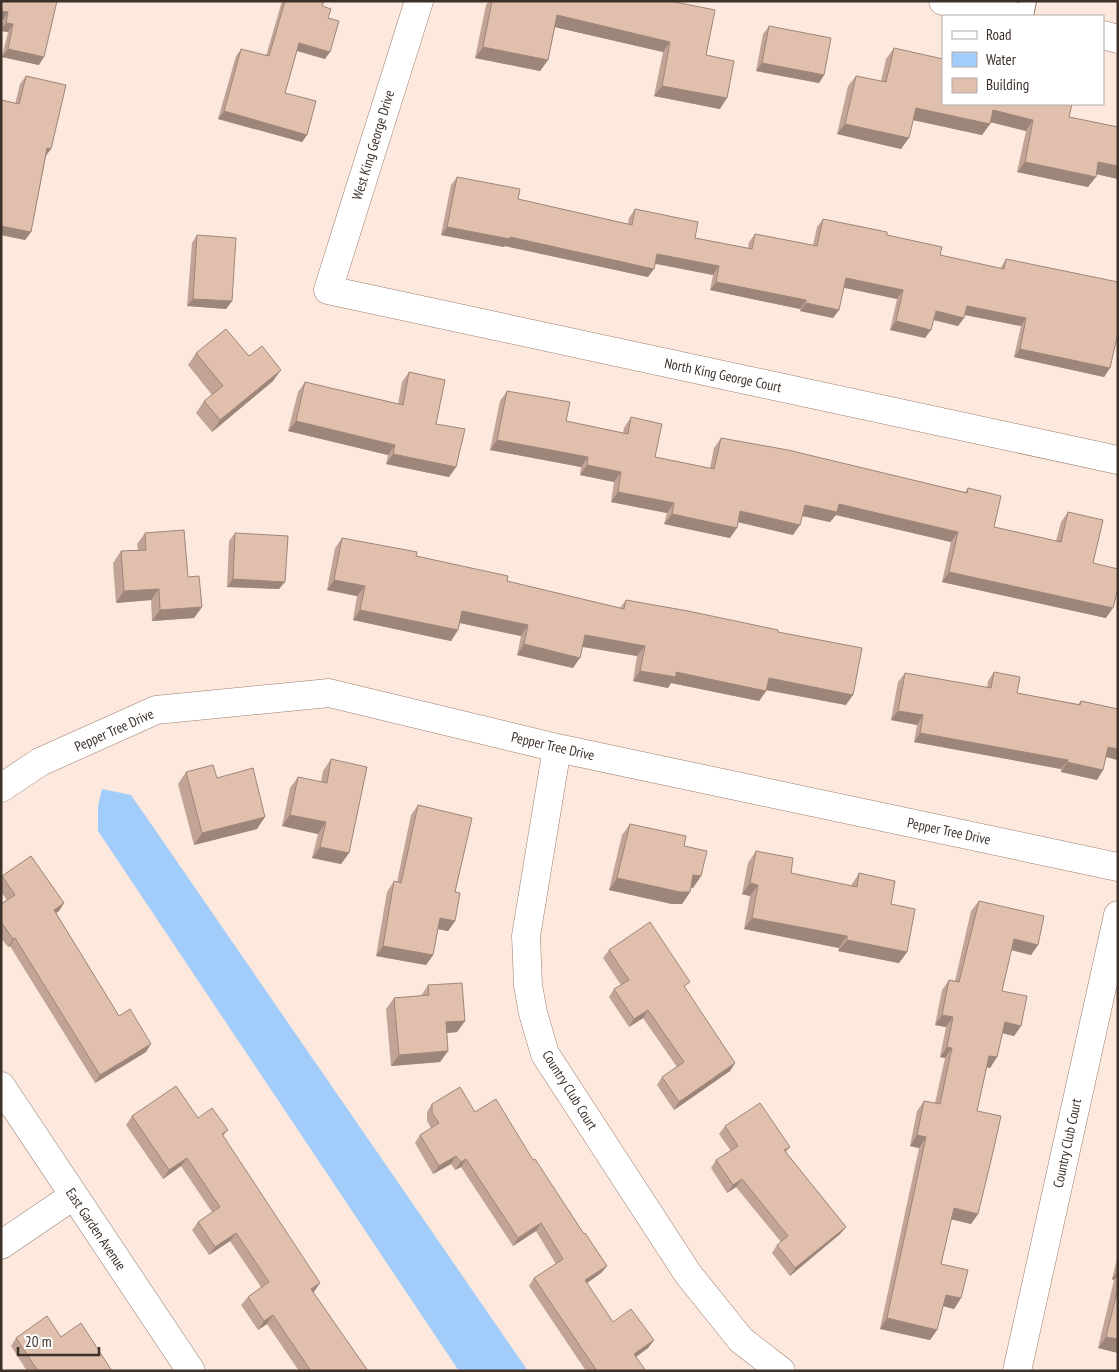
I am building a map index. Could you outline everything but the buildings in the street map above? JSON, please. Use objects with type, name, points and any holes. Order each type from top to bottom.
[{"type":"street","name":"West King George Drive","points":[[328,290],[418,1]]},
{"type":"street","points":[[949,2],[1009,15]]},
{"type":"street","points":[[1104,35],[1118,38]]},
{"type":"street","name":"North King George Court","points":[[328,290],[1118,460]]},
{"type":"street","name":"Pepper Tree Drive","points":[[1,788],[40,762],[156,710],[329,693],[557,748],[1118,867]]},
{"type":"street","name":"Country Club Court","points":[[557,748],[526,936],[528,985],[533,1013],[545,1054],[688,1274],[741,1340],[781,1371]]},
{"type":"street","name":"Country Club Court","points":[[1017,1371],[1118,914]]},
{"type":"street","name":"East Garden Avenue","points":[[1,1086],[191,1371]]},
{"type":"street","points":[[1,1245],[73,1196]]},
{"type":"lane","points":[[1025,15],[1028,1]]},
{"type":"water","points":[[102,789],[131,795],[528,1371],[459,1371],[98,831],[98,806]]}]
